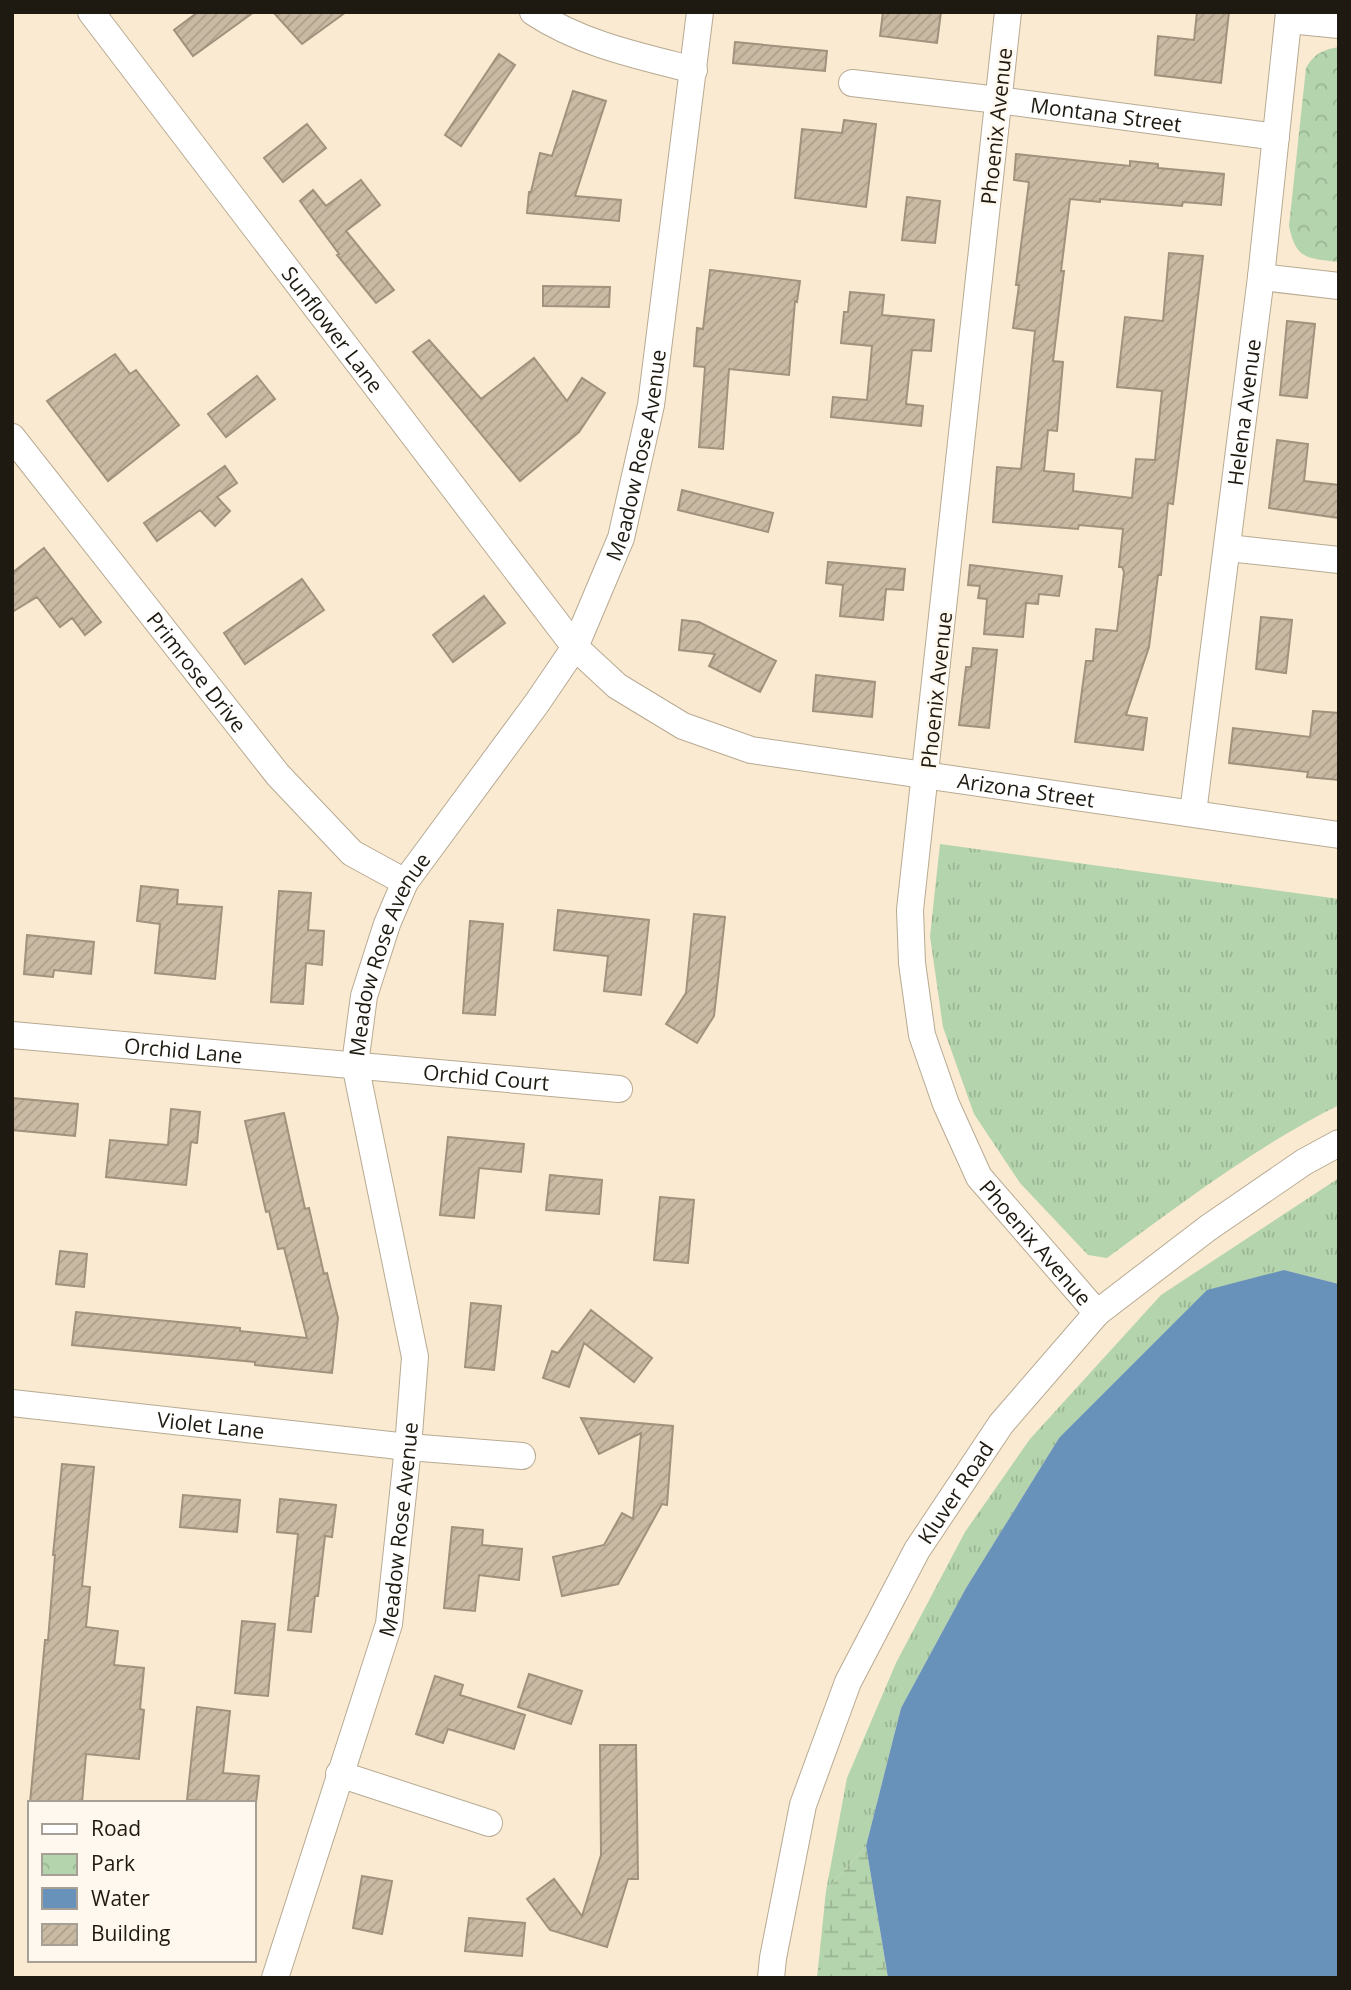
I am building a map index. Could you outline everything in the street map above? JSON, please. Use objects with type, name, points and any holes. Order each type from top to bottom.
[{"type":"street","name":"Sunflower Lane","points":[[91,12],[575,647]]},
{"type":"street","points":[[533,12],[551,24],[616,50],[694,70]]},
{"type":"street","name":"Meadow Rose Avenue","points":[[275,1978],[389,1624],[408,1447],[415,1357],[355,1064],[364,996],[387,924],[405,882],[575,647],[621,538],[650,405],[700,12]]},
{"type":"street","name":"Phoenix Avenue","points":[[1008,12],[927,776],[910,910],[912,963],[922,1035],[946,1104],[979,1177],[1097,1313]]},
{"type":"street","points":[[1289,16],[1339,25]]},
{"type":"street","name":"Helena Avenue","points":[[1193,813],[1261,277],[1289,16]]},
{"type":"street","name":"Montana Street","points":[[852,83],[1276,137]]},
{"type":"street","points":[[1261,277],[1339,286]]},
{"type":"street","name":"Primrose Drive","points":[[12,437],[278,775],[352,853],[405,882]]},
{"type":"street","points":[[1228,548],[1339,560]]},
{"type":"street","name":"Arizona Street","points":[[575,647],[617,686],[683,726],[751,750],[1339,835]]},
{"type":"street","name":"Orchid Lane","points":[[12,1035],[355,1064]]},
{"type":"street","name":"Orchid Court","points":[[355,1064],[619,1089]]},
{"type":"street","name":"Kluver Road","points":[[771,1978],[803,1804],[848,1682],[916,1550],[993,1436],[1097,1313],[1208,1228],[1304,1162],[1339,1143]]},
{"type":"street","name":"Violet Lane","points":[[12,1403],[408,1447],[522,1456]]},
{"type":"street","points":[[339,1774],[489,1823]]},
{"type":"green space","points":[[1339,47],[1339,262],[1311,258],[1299,251],[1289,226],[1306,68],[1319,53]]},
{"type":"green space","points":[[940,844],[1339,899],[1339,1105],[1248,1157],[1107,1258],[1088,1255],[1020,1183],[974,1114],[943,1027],[930,936]]},
{"type":"green space","points":[[1339,1178],[1339,1284],[1284,1270],[1059,1438],[966,1588],[901,1708],[866,1846],[826,1891],[847,1778],[896,1663],[965,1532],[1030,1439],[1161,1295]]},
{"type":"green space","points":[[866,1846],[888,1978],[817,1978],[826,1891]]},
{"type":"water","points":[[1284,1270],[1339,1284],[1339,1978],[888,1978],[866,1846],[901,1708],[966,1588],[1059,1438],[1207,1290]]},
{"type":"building","points":[[198,12],[254,12],[193,56],[174,30]]},
{"type":"building","points":[[273,12],[346,12],[302,44]]},
{"type":"building","points":[[883,12],[941,12],[937,43],[880,36]]},
{"type":"building","points":[[1197,12],[1229,12],[1221,83],[1155,75],[1158,36],[1194,40]]},
{"type":"building","points":[[735,42],[827,51],[825,71],[733,63]]},
{"type":"building","points":[[499,54],[515,65],[461,146],[445,135]]},
{"type":"building","points":[[573,91],[606,101],[575,196],[621,200],[619,221],[527,213],[529,192],[540,153],[552,156]]},
{"type":"building","points":[[844,120],[876,124],[866,207],[795,198],[802,129],[842,133]]},
{"type":"building","points":[[307,124],[326,148],[283,182],[264,158]]},
{"type":"building","points":[[1016,154],[1130,166],[1130,161],[1158,164],[1158,168],[1224,174],[1221,205],[1183,202],[1182,206],[1070,199],[1053,361],[1063,362],[1057,431],[1048,430],[1044,471],[1074,474],[1073,491],[1132,498],[1136,459],[1155,460],[1162,391],[1117,387],[1125,317],[1163,321],[1169,253],[1203,256],[1173,504],[1168,503],[1161,575],[1158,575],[1149,647],[1126,715],[1147,718],[1143,750],[1075,742],[1086,661],[1093,661],[1096,629],[1117,631],[1124,572],[1122,567],[1119,567],[1123,529],[1079,525],[1078,529],[993,522],[997,467],[1021,469],[1035,331],[1013,328],[1029,182],[1014,180]]},
{"type":"building","points":[[361,180],[380,205],[346,231],[394,290],[376,303],[337,255],[339,254],[300,201],[313,190],[326,206]]},
{"type":"building","points":[[907,197],[940,201],[935,243],[902,240]]},
{"type":"building","points":[[710,270],[800,281],[797,302],[795,301],[789,375],[729,369],[723,449],[699,447],[705,367],[694,366],[697,328],[703,329]]},
{"type":"building","points":[[543,286],[610,287],[609,307],[543,306]]},
{"type":"building","points":[[850,292],[884,295],[882,315],[934,320],[931,351],[912,350],[906,404],[923,406],[921,426],[831,417],[833,397],[867,400],[872,346],[841,343],[844,312],[848,312]]},
{"type":"building","points":[[1287,321],[1315,324],[1307,398],[1280,395]]},
{"type":"building","points":[[429,340],[481,399],[534,358],[567,401],[582,378],[605,393],[579,432],[520,481],[413,352]]},
{"type":"building","points":[[115,354],[130,374],[136,370],[179,425],[108,481],[47,401]]},
{"type":"building","points":[[257,376],[275,399],[226,437],[208,414]]},
{"type":"building","points":[[1277,440],[1308,444],[1304,481],[1339,485],[1339,518],[1269,508]]},
{"type":"building","points":[[225,466],[237,483],[217,497],[230,511],[215,526],[200,510],[157,541],[144,523]]},
{"type":"building","points":[[682,490],[773,513],[768,532],[678,510]]},
{"type":"building","points":[[44,548],[101,622],[85,635],[72,618],[60,627],[37,597],[12,612],[12,573]]},
{"type":"building","points":[[828,562],[905,569],[903,590],[886,589],[883,620],[840,616],[843,585],[826,583]]},
{"type":"building","points":[[970,565],[1062,576],[1059,596],[1039,594],[1038,604],[1026,603],[1023,637],[984,634],[987,599],[978,598],[980,586],[968,585]]},
{"type":"building","points":[[302,579],[324,610],[245,664],[224,633]]},
{"type":"building","points":[[484,596],[505,623],[453,662],[433,635]]},
{"type":"building","points":[[1261,617],[1292,620],[1286,673],[1256,669]]},
{"type":"building","points":[[682,620],[699,622],[776,661],[760,692],[709,666],[715,654],[679,650]]},
{"type":"building","points":[[973,648],[997,650],[989,728],[959,725],[966,667],[971,667]]},
{"type":"building","points":[[816,675],[875,682],[872,717],[813,711]]},
{"type":"building","points":[[1313,711],[1339,713],[1339,780],[1307,777],[1308,772],[1229,763],[1233,728],[1310,737]]},
{"type":"building","points":[[141,886],[178,890],[177,904],[222,907],[215,979],[155,973],[160,924],[137,921]]},
{"type":"building","points":[[279,891],[311,893],[308,930],[324,931],[322,965],[306,963],[303,1004],[271,1002]]},
{"type":"building","points":[[558,910],[649,920],[641,995],[604,991],[608,956],[554,950]]},
{"type":"building","points":[[694,914],[725,917],[714,1016],[697,1043],[666,1024],[686,993]]},
{"type":"building","points":[[470,921],[503,924],[495,1015],[463,1013]]},
{"type":"building","points":[[27,935],[94,942],[91,974],[54,970],[53,977],[24,974]]},
{"type":"building","points":[[12,1098],[78,1104],[75,1136],[12,1130]]},
{"type":"building","points":[[171,1109],[200,1112],[197,1143],[191,1142],[186,1185],[106,1177],[110,1140],[168,1145]]},
{"type":"building","points":[[284,1113],[305,1209],[309,1208],[324,1274],[327,1273],[338,1318],[332,1373],[255,1365],[255,1362],[72,1345],[76,1312],[240,1328],[240,1331],[307,1338],[284,1248],[278,1249],[269,1211],[266,1212],[245,1121]]},
{"type":"building","points":[[448,1137],[524,1144],[521,1172],[479,1168],[474,1218],[440,1215]]},
{"type":"building","points":[[550,1175],[602,1180],[599,1214],[546,1210]]},
{"type":"building","points":[[660,1197],[694,1200],[688,1263],[654,1260]]},
{"type":"building","points":[[60,1251],[87,1254],[84,1287],[56,1284]]},
{"type":"building","points":[[471,1303],[501,1306],[494,1370],[465,1367]]},
{"type":"building","points":[[591,1310],[652,1358],[634,1382],[584,1343],[569,1387],[543,1378],[552,1351],[558,1353]]},
{"type":"building","points":[[581,1418],[673,1426],[667,1505],[662,1504],[618,1584],[562,1596],[553,1557],[604,1545],[622,1513],[633,1519],[641,1433],[599,1454]]},
{"type":"building","points":[[62,1464],[94,1467],[82,1586],[90,1587],[86,1627],[118,1631],[114,1665],[144,1668],[140,1709],[144,1710],[139,1759],[86,1754],[82,1801],[30,1801],[45,1640],[48,1640]]},
{"type":"building","points":[[183,1495],[240,1500],[237,1532],[180,1527]]},
{"type":"building","points":[[280,1499],[336,1505],[332,1537],[325,1536],[311,1632],[288,1630],[298,1534],[277,1532]]},
{"type":"building","points":[[452,1527],[483,1530],[482,1545],[522,1549],[519,1580],[479,1575],[475,1611],[444,1608]]},
{"type":"building","points":[[242,1621],[275,1624],[268,1696],[235,1693]]},
{"type":"building","points":[[529,1674],[582,1691],[571,1724],[518,1707]]},
{"type":"building","points":[[435,1676],[463,1685],[460,1695],[525,1715],[514,1749],[448,1729],[443,1743],[416,1734]]},
{"type":"building","points":[[197,1707],[230,1711],[223,1773],[259,1776],[256,1803],[187,1800]]},
{"type":"building","points":[[600,1745],[636,1745],[638,1879],[628,1879],[607,1947],[550,1930],[527,1899],[554,1879],[582,1916],[601,1855]]},
{"type":"building","points":[[362,1876],[392,1881],[382,1934],[353,1928]]},
{"type":"building","points":[[469,1918],[525,1923],[522,1956],[465,1951]]}]
